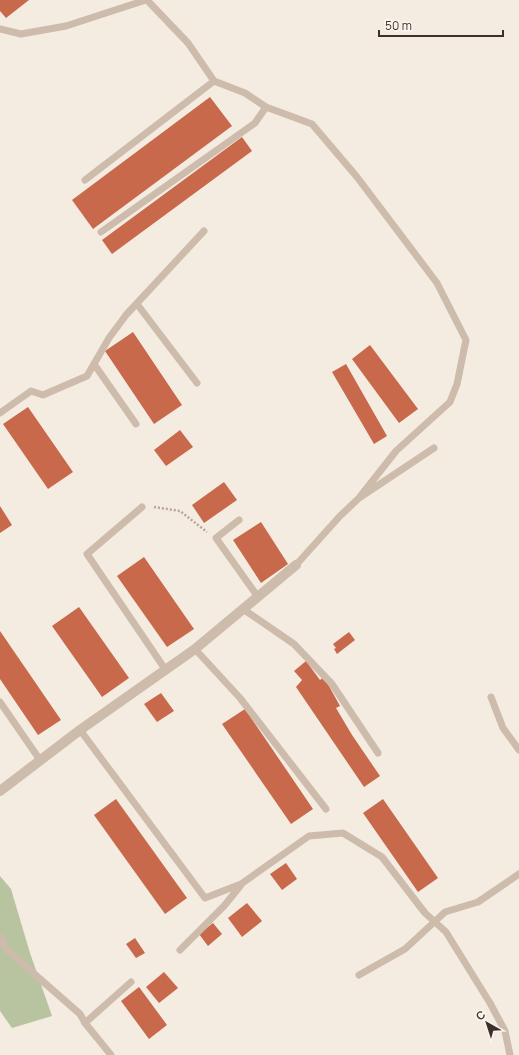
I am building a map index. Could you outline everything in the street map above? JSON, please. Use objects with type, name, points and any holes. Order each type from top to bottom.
[{"type":"street","points":[[0,791],[80,730],[195,649],[296,565]]},
{"type":"lane","points":[[0,29],[21,34],[66,26],[146,0],[188,43],[214,81],[245,93],[266,107],[312,124],[357,177],[437,283],[466,340],[457,384],[450,402],[396,451],[359,498],[340,516],[296,565]]},
{"type":"lane","points":[[85,180],[214,81]]},
{"type":"lane","points":[[101,232],[255,123],[266,107]]},
{"type":"lane","points":[[0,413],[30,391],[43,396],[87,376],[109,338],[126,316],[204,231]]},
{"type":"lane","points":[[137,304],[197,383]]},
{"type":"lane","points":[[94,364],[136,424]]},
{"type":"lane","points":[[359,498],[434,448]]},
{"type":"lane","points":[[142,507],[87,554],[165,669]]},
{"type":"lane","points":[[240,520],[216,538],[258,597]]},
{"type":"lane","points":[[243,609],[294,644],[332,684],[378,753]]},
{"type":"lane","points":[[195,649],[240,698],[326,809]]},
{"type":"lane","points":[[491,697],[504,728],[519,750]]},
{"type":"lane","points":[[0,702],[40,760]]},
{"type":"lane","points":[[80,730],[205,898],[241,884],[309,836],[342,833],[382,857],[425,913],[446,932],[490,1003],[505,1031],[510,1055]]},
{"type":"lane","points":[[358,975],[405,949],[445,912],[478,902],[519,874]]},
{"type":"lane","points":[[180,950],[224,906],[241,884]]},
{"type":"lane","points":[[0,937],[7,950],[80,1014],[85,1023],[111,1055]]},
{"type":"lane","points":[[85,1023],[131,982]]},
{"type":"path","points":[[142,507],[157,507],[180,511],[197,526],[216,538]]},
{"type":"green space","points":[[0,876],[11,889],[30,953],[52,1016],[12,1028],[0,1011]]},
{"type":"building","points":[[0,0],[29,0],[6,18],[0,11]]},
{"type":"building","points":[[210,97],[232,126],[93,229],[72,200]]},
{"type":"building","points":[[242,137],[252,151],[112,254],[102,240]]},
{"type":"building","points":[[133,332],[182,405],[154,424],[105,351]]},
{"type":"building","points":[[370,345],[418,409],[399,423],[352,359]]},
{"type":"building","points":[[346,364],[387,436],[374,444],[332,372]]},
{"type":"building","points":[[28,407],[73,472],[48,489],[3,424]]},
{"type":"building","points":[[180,430],[193,447],[166,466],[154,450]]},
{"type":"building","points":[[224,482],[237,500],[204,523],[192,505]]},
{"type":"building","points":[[0,506],[12,525],[0,533]]},
{"type":"building","points":[[261,522],[288,564],[261,583],[233,540]]},
{"type":"building","points":[[144,557],[194,629],[167,647],[117,576]]},
{"type":"building","points":[[79,607],[129,678],[102,697],[52,626]]},
{"type":"building","points":[[0,631],[61,720],[38,735],[0,679]]},
{"type":"building","points":[[349,632],[355,640],[337,654],[334,649],[336,648],[333,644]]},
{"type":"building","points":[[306,661],[320,680],[324,677],[340,706],[336,708],[352,735],[380,776],[364,787],[296,687],[302,680],[294,671]]},
{"type":"building","points":[[161,693],[174,711],[157,722],[144,704]]},
{"type":"building","points":[[245,709],[313,809],[291,824],[222,724]]},
{"type":"building","points":[[116,799],[187,898],[165,914],[94,815]]},
{"type":"building","points":[[383,799],[438,878],[418,892],[363,813]]},
{"type":"building","points":[[286,863],[297,879],[282,890],[270,874]]},
{"type":"building","points":[[247,903],[262,921],[242,937],[228,918]]},
{"type":"building","points":[[213,923],[222,934],[208,946],[199,934]]},
{"type":"building","points":[[135,938],[145,953],[136,958],[126,944]]},
{"type":"building","points":[[164,972],[178,988],[159,1003],[146,987]]},
{"type":"building","points":[[139,987],[167,1025],[149,1039],[121,1001]]}]
